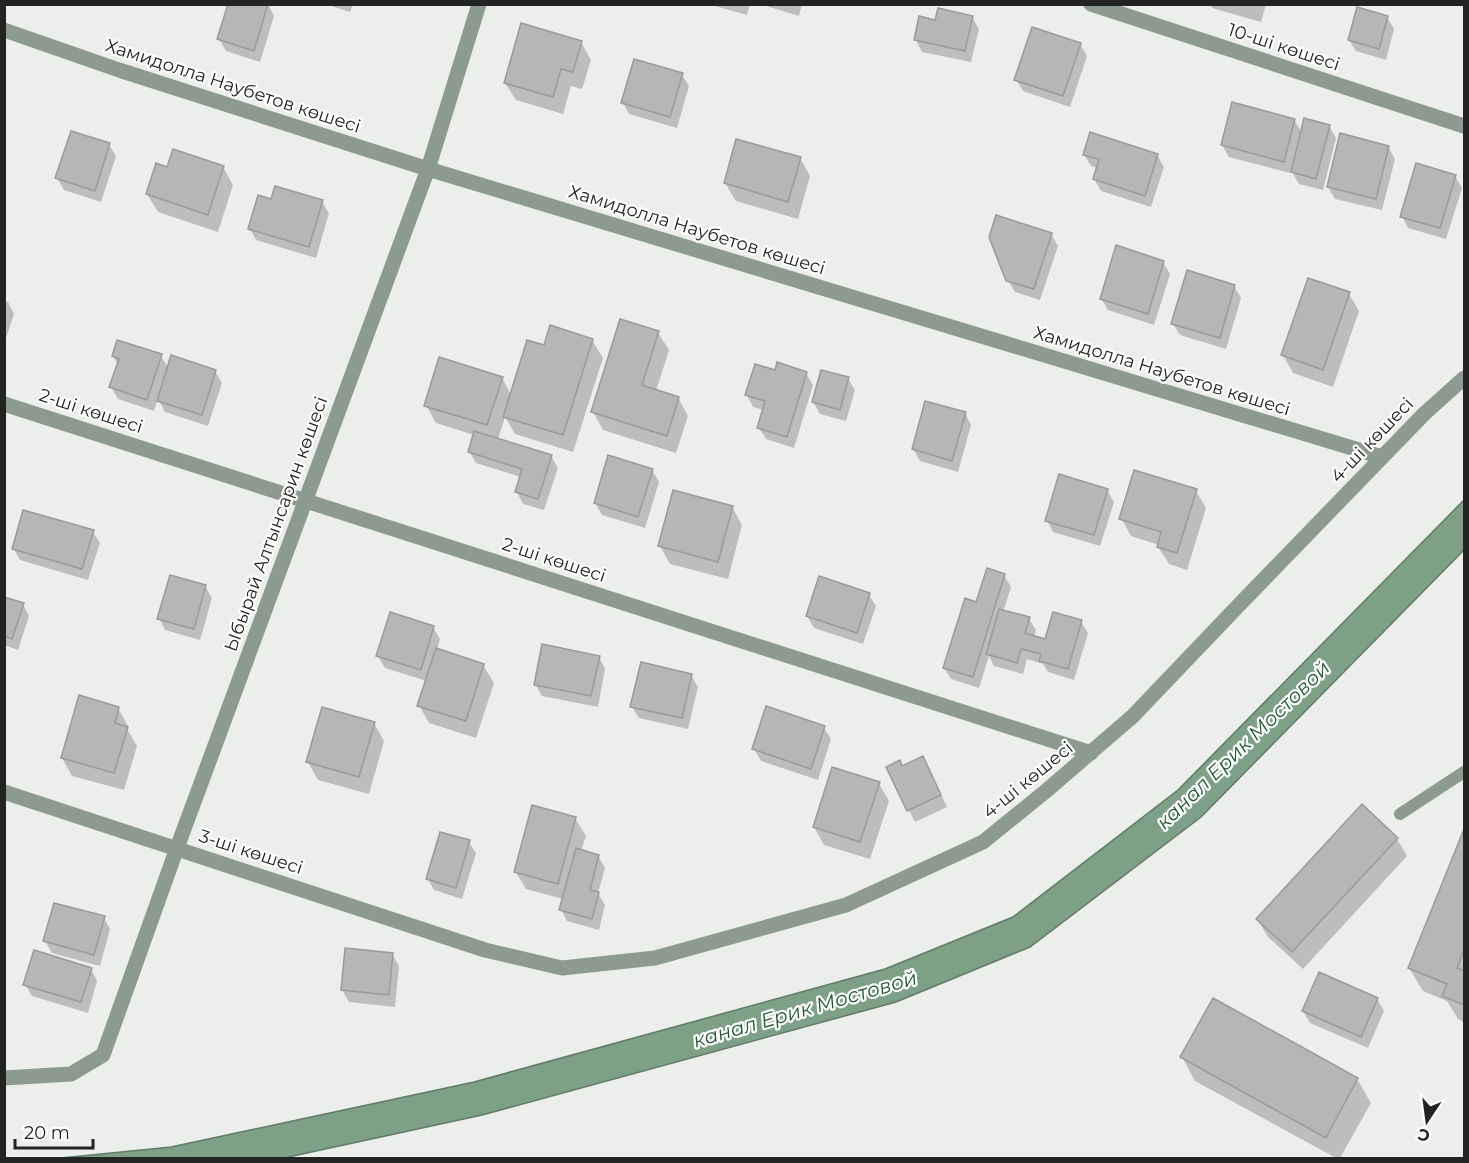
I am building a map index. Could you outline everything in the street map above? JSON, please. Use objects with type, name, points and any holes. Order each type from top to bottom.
[{"type":"street","name":"Ыбырай Алтынсарин көшесі","points":[[4,1078],[71,1074],[102,1055],[428,169],[479,4]]},
{"type":"street","name":"10-ші көшесі","points":[[1091,4],[1464,126]]},
{"type":"street","name":"Хамидолла Наубетов көшесі","points":[[4,30],[119,70],[428,169],[1382,457]]},
{"type":"street","name":"4-ші көшесі","points":[[485,950],[562,968],[655,958],[846,905],[983,842],[1133,716],[1424,414],[1464,378]]},
{"type":"street","name":"2-ші көшесі","points":[[4,404],[1091,753]]},
{"type":"street","name":"3-ші көшесі","points":[[4,792],[485,950]]},
{"type":"lane","points":[[1400,814],[1464,772]]},
{"type":"water","name":"канал Ерик Мостовой","points":[[1464,500],[1464,550],[1201,817],[1030,947],[896,1002],[482,1115],[284,1158],[61,1158],[171,1147],[474,1082],[885,969],[1013,917],[1178,790]]},
{"type":"building","points":[[228,4],[268,4],[254,51],[217,39]]},
{"type":"building","points":[[1357,7],[1388,16],[1379,49],[1348,40]]},
{"type":"building","points":[[938,8],[973,16],[965,51],[914,40],[919,16],[935,20]]},
{"type":"building","points":[[521,23],[582,41],[573,72],[561,69],[553,97],[504,83]]},
{"type":"building","points":[[1032,27],[1081,43],[1063,96],[1014,80]]},
{"type":"building","points":[[634,59],[683,73],[670,117],[621,103]]},
{"type":"building","points":[[1232,102],[1295,119],[1284,162],[1221,145]]},
{"type":"building","points":[[1304,118],[1330,125],[1316,179],[1291,172]]},
{"type":"building","points":[[71,131],[110,143],[95,191],[55,178]]},
{"type":"building","points":[[1090,132],[1158,154],[1145,196],[1093,179],[1099,159],[1083,155]]},
{"type":"building","points":[[1340,133],[1389,146],[1376,199],[1327,187]]},
{"type":"building","points":[[736,139],[801,157],[788,202],[724,183]]},
{"type":"building","points":[[173,149],[224,166],[208,215],[146,194],[156,163],[167,167]]},
{"type":"building","points":[[1416,163],[1456,175],[1440,228],[1400,217]]},
{"type":"building","points":[[275,186],[323,200],[309,247],[248,229],[258,195],[271,199]]},
{"type":"building","points":[[996,215],[1052,233],[1034,289],[1006,281],[989,237]]},
{"type":"building","points":[[1116,245],[1164,261],[1148,314],[1100,299]]},
{"type":"building","points":[[1187,270],[1235,285],[1220,338],[1171,324]]},
{"type":"building","points":[[1308,278],[1350,292],[1323,370],[1281,355]]},
{"type":"building","points":[[620,319],[659,331],[642,385],[679,397],[667,436],[591,412]]},
{"type":"building","points":[[550,325],[593,339],[563,435],[503,417],[527,340],[544,345]]},
{"type":"building","points":[[117,340],[162,354],[147,400],[109,387],[119,359],[112,356]]},
{"type":"building","points":[[171,355],[216,370],[202,415],[157,401]]},
{"type":"building","points":[[439,357],[503,377],[487,425],[424,406]]},
{"type":"building","points":[[777,362],[807,372],[787,437],[757,428],[765,401],[745,395],[755,364],[775,370]]},
{"type":"building","points":[[821,370],[849,377],[840,410],[812,402]]},
{"type":"building","points":[[925,401],[966,412],[952,461],[912,449]]},
{"type":"building","points":[[474,431],[552,455],[538,499],[515,492],[522,469],[468,452]]},
{"type":"building","points":[[608,455],[653,469],[638,517],[594,503]]},
{"type":"building","points":[[1134,470],[1197,489],[1177,553],[1157,547],[1161,532],[1119,519]]},
{"type":"building","points":[[1059,474],[1108,489],[1094,535],[1045,521]]},
{"type":"building","points":[[673,490],[733,506],[718,562],[658,546]]},
{"type":"building","points":[[23,510],[94,530],[82,569],[12,549]]},
{"type":"building","points":[[987,568],[1005,574],[973,677],[943,668],[965,598],[976,602]]},
{"type":"building","points":[[170,575],[206,585],[194,629],[157,619]]},
{"type":"building","points":[[819,576],[870,593],[857,633],[806,616]]},
{"type":"building","points":[[4,597],[24,603],[12,639],[4,636]]},
{"type":"building","points":[[999,609],[1030,617],[1025,633],[1045,639],[1053,612],[1082,620],[1068,669],[1039,661],[1041,654],[1021,649],[1017,663],[986,654]]},
{"type":"building","points":[[390,612],[434,626],[421,670],[376,656]]},
{"type":"building","points":[[542,644],[600,656],[591,696],[534,685]]},
{"type":"building","points":[[436,648],[484,664],[466,721],[417,706]]},
{"type":"building","points":[[641,662],[692,674],[682,718],[630,707]]},
{"type":"building","points":[[79,695],[119,707],[115,723],[128,727],[114,773],[61,758]]},
{"type":"building","points":[[766,706],[825,726],[811,769],[752,749]]},
{"type":"building","points":[[322,707],[375,722],[359,777],[306,762]]},
{"type":"building","points":[[923,756],[941,795],[907,811],[886,767],[900,760],[902,766]]},
{"type":"building","points":[[832,767],[880,782],[860,842],[813,827]]},
{"type":"building","points":[[1362,804],[1398,838],[1292,952],[1256,919]]},
{"type":"building","points":[[532,805],[576,817],[558,884],[514,872]]},
{"type":"building","points":[[1464,829],[1464,950],[1457,968],[1464,971],[1464,1005],[1442,996],[1447,984],[1408,968]]},
{"type":"building","points":[[440,832],[470,840],[456,888],[426,879]]},
{"type":"building","points":[[576,848],[599,855],[590,890],[599,892],[592,919],[559,910]]},
{"type":"building","points":[[54,903],[105,916],[94,955],[43,941]]},
{"type":"building","points":[[345,948],[393,953],[389,995],[341,990]]},
{"type":"building","points":[[34,950],[92,968],[81,1002],[23,985]]},
{"type":"building","points":[[1319,972],[1378,998],[1361,1037],[1302,1011]]},
{"type":"building","points":[[1213,998],[1358,1078],[1326,1138],[1180,1057]]}]
